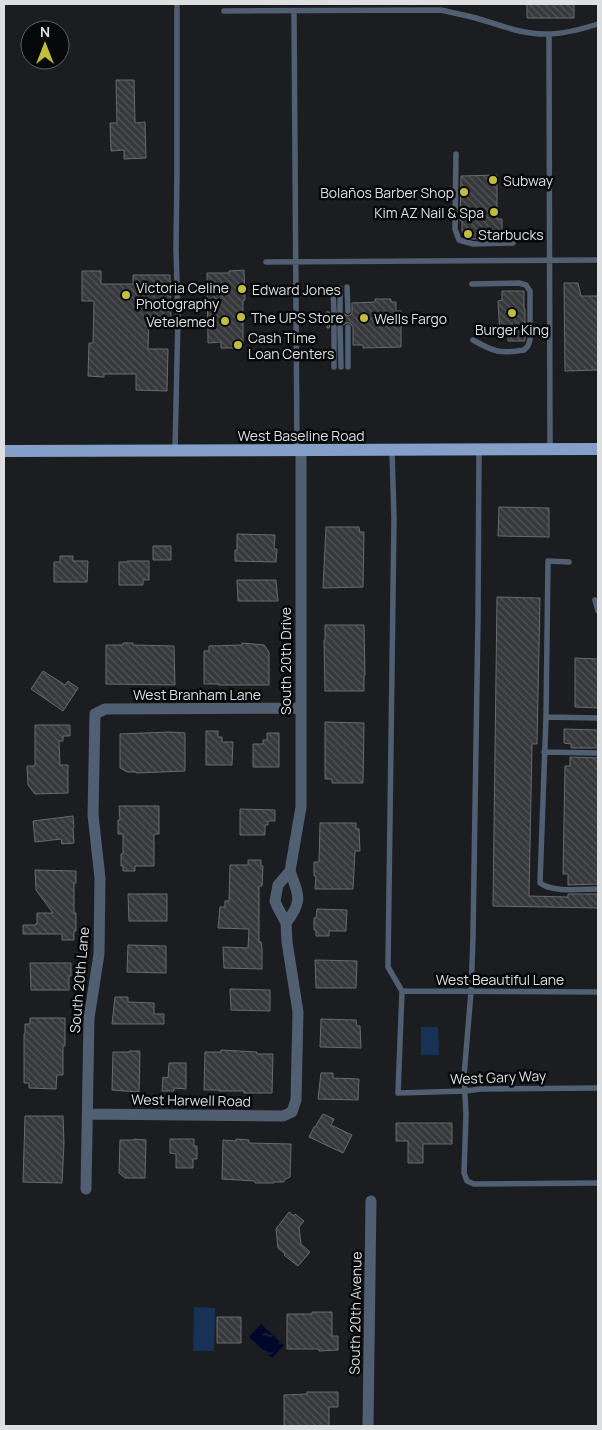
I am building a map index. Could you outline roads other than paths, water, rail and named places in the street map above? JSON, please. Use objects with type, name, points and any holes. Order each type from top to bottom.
[{"type":"main road","name":"West Baseline Road","points":[[4,451],[598,449]]},
{"type":"street","name":"South 20th Drive","points":[[286,923],[298,904],[298,892],[290,871],[301,807],[299,450]]},
{"type":"street","name":"West Branham Lane","points":[[94,714],[105,709],[300,708]]},
{"type":"street","name":"South 20th Lane","points":[[86,1189],[89,1018],[99,954],[100,878],[93,815],[94,714]]},
{"type":"street","name":"South 20th Drive","points":[[290,871],[278,885],[275,893],[277,906],[286,923],[287,942],[298,1012],[296,1100],[292,1112]]},
{"type":"street","name":"West Harwell Road","points":[[88,1114],[283,1116],[292,1112]]},
{"type":"street","name":"South 20th Avenue","points":[[368,1426],[371,1201]]},
{"type":"lane","points":[[175,451],[178,316],[176,249],[178,171],[177,4]]},
{"type":"lane","points":[[224,11],[441,10],[476,18],[514,30],[549,34],[568,32],[598,24]]},
{"type":"lane","points":[[294,11],[299,450]]},
{"type":"lane","points":[[549,34],[550,449]]},
{"type":"lane","points":[[456,154],[455,229],[459,240],[473,244],[513,242]]},
{"type":"lane","points":[[266,262],[598,260]]},
{"type":"lane","points":[[472,284],[519,283],[526,285],[530,291],[530,340],[524,350],[506,353],[498,352],[472,340]]},
{"type":"lane","points":[[347,287],[348,311]]},
{"type":"lane","points":[[333,292],[337,312],[340,288]]},
{"type":"lane","points":[[337,327],[338,367]]},
{"type":"lane","points":[[348,327],[348,367]]},
{"type":"lane","points":[[392,450],[394,519],[388,967],[402,991]]},
{"type":"lane","points":[[479,450],[478,663],[473,937],[471,992],[464,1076],[466,1091],[464,1173],[467,1181],[474,1184],[598,1184]]},
{"type":"lane","points":[[568,562],[548,561],[546,717],[540,883],[546,887],[557,889],[598,889]]},
{"type":"lane","points":[[595,600],[598,611]]},
{"type":"lane","points":[[546,717],[598,718]]},
{"type":"lane","points":[[544,752],[598,753]]},
{"type":"lane","name":"West Beautiful Lane","points":[[402,991],[598,992]]},
{"type":"lane","name":"West Gary Way","points":[[402,991],[398,1093],[480,1089],[598,1088]]},
{"type":"water","points":[[261,1324],[284,1345],[272,1358],[249,1337]]},
{"type":"place","name":"Subway","points":[[493,180]]},
{"type":"place","name":"Bolaños Barber Shop","points":[[464,192]]},
{"type":"place","name":"Kim AZ Nail & Spa","points":[[494,212]]},
{"type":"place","name":"Starbucks","points":[[468,234]]},
{"type":"place","name":"Edward Jones","points":[[242,289]]},
{"type":"place","name":"Victoria Celine Photography","points":[[126,295]]},
{"type":"place","name":"Burger King","points":[[512,313]]},
{"type":"place","name":"The UPS Store","points":[[241,317]]},
{"type":"place","name":"Wells Fargo","points":[[364,318]]},
{"type":"place","name":"Vetelemed","points":[[225,321]]},
{"type":"place","name":"Cash Time Loan Centers","points":[[238,345]]}]
